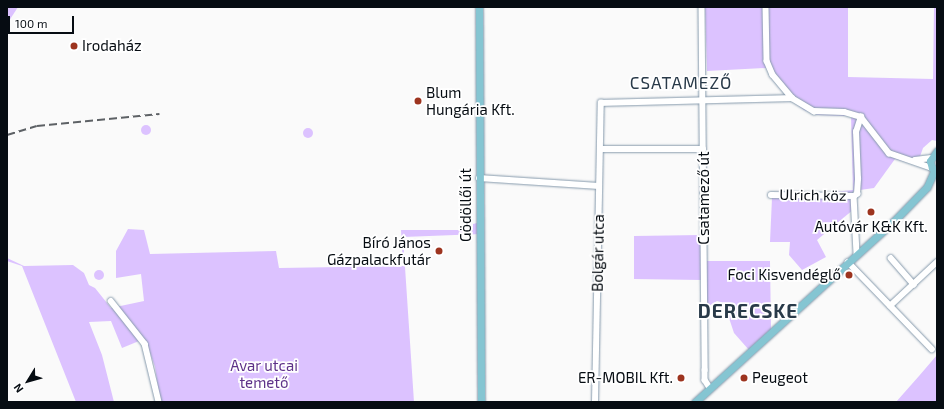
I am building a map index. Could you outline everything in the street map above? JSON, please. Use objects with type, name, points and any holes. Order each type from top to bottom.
[{"type":"main road","name":"Gödöllői út","points":[[479,7],[481,402]]},
{"type":"main road","points":[[894,221],[926,187],[934,170],[931,158],[937,151]]},
{"type":"main road","points":[[695,402],[937,180]]},
{"type":"street","name":"Csatamező út","points":[[702,7],[704,101],[705,380],[710,388]]},
{"type":"street","points":[[766,7],[767,61],[773,75],[792,98],[814,111],[844,112],[861,117],[889,153],[914,160],[934,170]]},
{"type":"street","points":[[704,101],[792,98]]},
{"type":"street","name":"Bolgár utca","points":[[595,402],[601,104],[704,101]]},
{"type":"street","points":[[857,254],[854,196],[856,194],[858,179],[856,132],[861,117]]},
{"type":"street","points":[[600,149],[703,149]]},
{"type":"street","points":[[914,160],[931,158]]},
{"type":"street","points":[[479,178],[599,186]]},
{"type":"street","name":"Ulrich köz","points":[[771,195],[854,196]]},
{"type":"street","points":[[891,258],[914,284]]},
{"type":"street","points":[[848,262],[932,349]]},
{"type":"street","points":[[890,306],[937,262]]},
{"type":"street","points":[[111,301],[145,344],[155,379],[158,402]]},
{"type":"green space","points":[[9,7],[18,7],[7,24],[7,10]]},
{"type":"green space","points":[[705,7],[848,7],[848,77],[933,79],[934,7],[937,7],[937,141],[932,140],[923,148],[917,165],[895,159],[874,188],[853,191],[854,209],[817,240],[826,257],[802,270],[789,255],[790,242],[770,242],[772,198],[853,190],[851,116],[818,115],[804,110],[786,96],[766,68],[707,71]]},
{"type":"green space","points":[[144,125],[148,125],[151,130],[148,135],[144,135],[141,132],[141,128]]},
{"type":"green space","points":[[306,128],[310,128],[313,133],[310,138],[306,138],[303,135],[303,131]]},
{"type":"green space","name":"Avar utcai temető","points":[[481,222],[481,234],[403,237],[414,402],[160,402],[155,367],[147,344],[139,341],[122,348],[111,321],[89,322],[102,355],[114,402],[76,402],[22,266],[7,261],[7,258],[24,266],[73,265],[84,273],[89,285],[95,288],[111,308],[144,301],[141,274],[116,278],[116,251],[128,229],[144,230],[150,254],[276,251],[279,268],[403,266],[401,230],[473,230],[473,224]]},
{"type":"green space","points":[[701,235],[703,261],[770,261],[771,330],[749,350],[734,333],[724,303],[717,301],[702,310],[702,280],[634,279],[634,236]]},
{"type":"green space","points":[[97,270],[101,270],[103,271],[103,279],[97,280],[94,277],[94,273]]},
{"type":"green space","points":[[937,355],[937,402],[896,402],[919,376]]},
{"type":"railway","points":[[7,135],[37,126],[159,114]]},
{"type":"place","name":"Irodaház","points":[[74,46]]},
{"type":"place","name":"Blum Hungária Kft.","points":[[418,101]]},
{"type":"place","name":"Autóvár K&K Kft.","points":[[871,212]]},
{"type":"place","name":"Bíró János Gázpalackfutár","points":[[439,251]]},
{"type":"place","name":"Foci Kisvendéglő","points":[[849,275]]},
{"type":"place","name":"ER-MOBIL Kft.","points":[[681,378]]},
{"type":"place","name":"Peugeot","points":[[744,378]]},
{"type":"district","name":"CSATAMEZŐ","points":[[681,83]]},
{"type":"district","name":"DERECSKE","points":[[748,311]]}]
